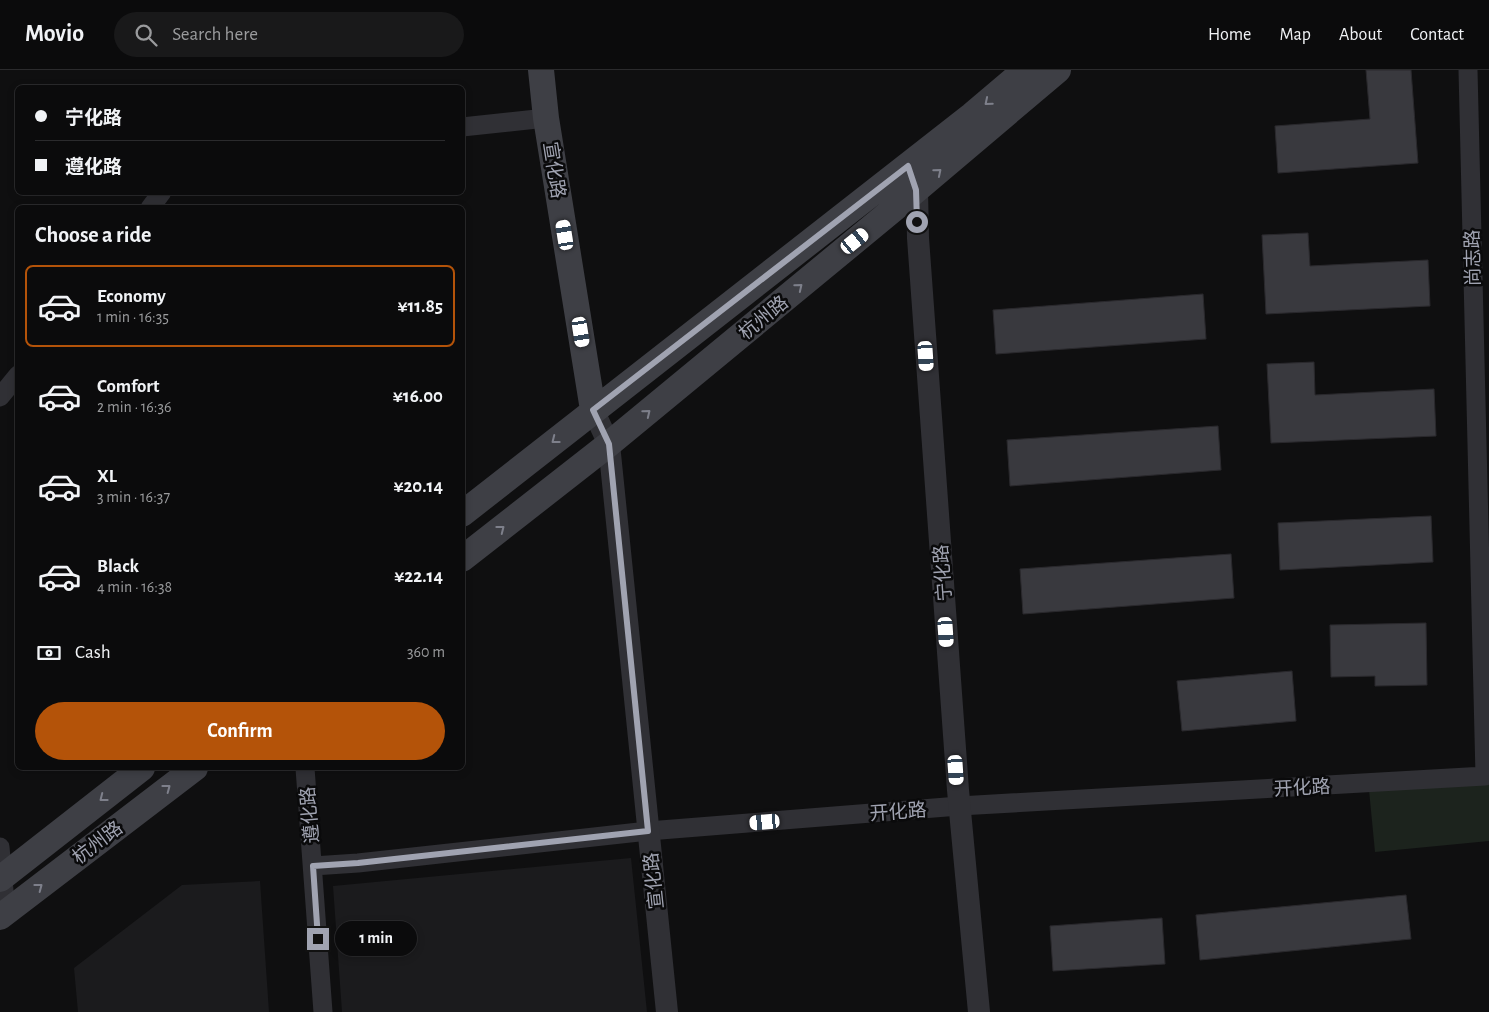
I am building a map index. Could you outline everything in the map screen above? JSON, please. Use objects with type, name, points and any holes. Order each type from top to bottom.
[{"type":"main road","name":"宣化路","points":[[541,70],[546,118],[593,410]]},
{"type":"main road","name":"杭州路","points":[[465,512],[908,166],[1025,70]]},
{"type":"main road","name":"杭州路","points":[[465,557],[609,444],[1058,70]]},
{"type":"main road","name":"杭州路","points":[[2,877],[139,770]]},
{"type":"main road","name":"杭州路","points":[[3,915],[192,770]]},
{"type":"street","name":"尚志路","points":[[1468,70],[1485,776]]},
{"type":"street","points":[[465,127],[546,118]]},
{"type":"street","name":"宁化路","points":[[908,166],[916,190],[918,248],[959,806],[979,1012]]},
{"type":"street","points":[[0,397],[15,379]]},
{"type":"street","name":"宣化路","points":[[593,410],[609,444],[667,1012]]},
{"type":"street","name":"遵化路","points":[[305,770],[323,1012]]},
{"type":"street","name":"开化路","points":[[313,866],[358,863],[648,831],[959,806],[1485,776]]},
{"type":"street","points":[[0,847],[3,915]]},
{"type":"shaded area","points":[[1489,779],[1489,841],[1375,852],[1369,790]]},
{"type":"shaded area","points":[[631,858],[647,1012],[342,1012],[333,886]]},
{"type":"shaded area","points":[[260,881],[269,1012],[78,1012],[74,968],[182,885]]},
{"type":"building","points":[[1366,70],[1411,70],[1418,163],[1278,173],[1275,126],[1370,119]]},
{"type":"building","points":[[1308,233],[1310,266],[1428,260],[1430,306],[1266,314],[1262,235]]},
{"type":"building","points":[[1203,294],[1206,339],[996,354],[993,310]]},
{"type":"building","points":[[1314,362],[1315,395],[1434,389],[1436,436],[1271,443],[1267,364]]},
{"type":"building","points":[[1218,426],[1221,470],[1010,486],[1007,440]]},
{"type":"building","points":[[1431,516],[1433,562],[1280,570],[1278,523]]},
{"type":"building","points":[[1231,554],[1234,598],[1023,614],[1020,569]]},
{"type":"building","points":[[1426,623],[1427,685],[1375,686],[1375,676],[1331,677],[1330,625]]},
{"type":"building","points":[[1292,671],[1296,721],[1182,731],[1177,681]]},
{"type":"building","points":[[1406,895],[1411,939],[1200,960],[1196,915]]},
{"type":"building","points":[[1162,918],[1165,964],[1053,971],[1050,926]]},
{"type":"route","points":[[318,939],[313,866],[358,863],[648,831],[609,444],[593,410],[908,166],[916,190],[917,222]]}]
